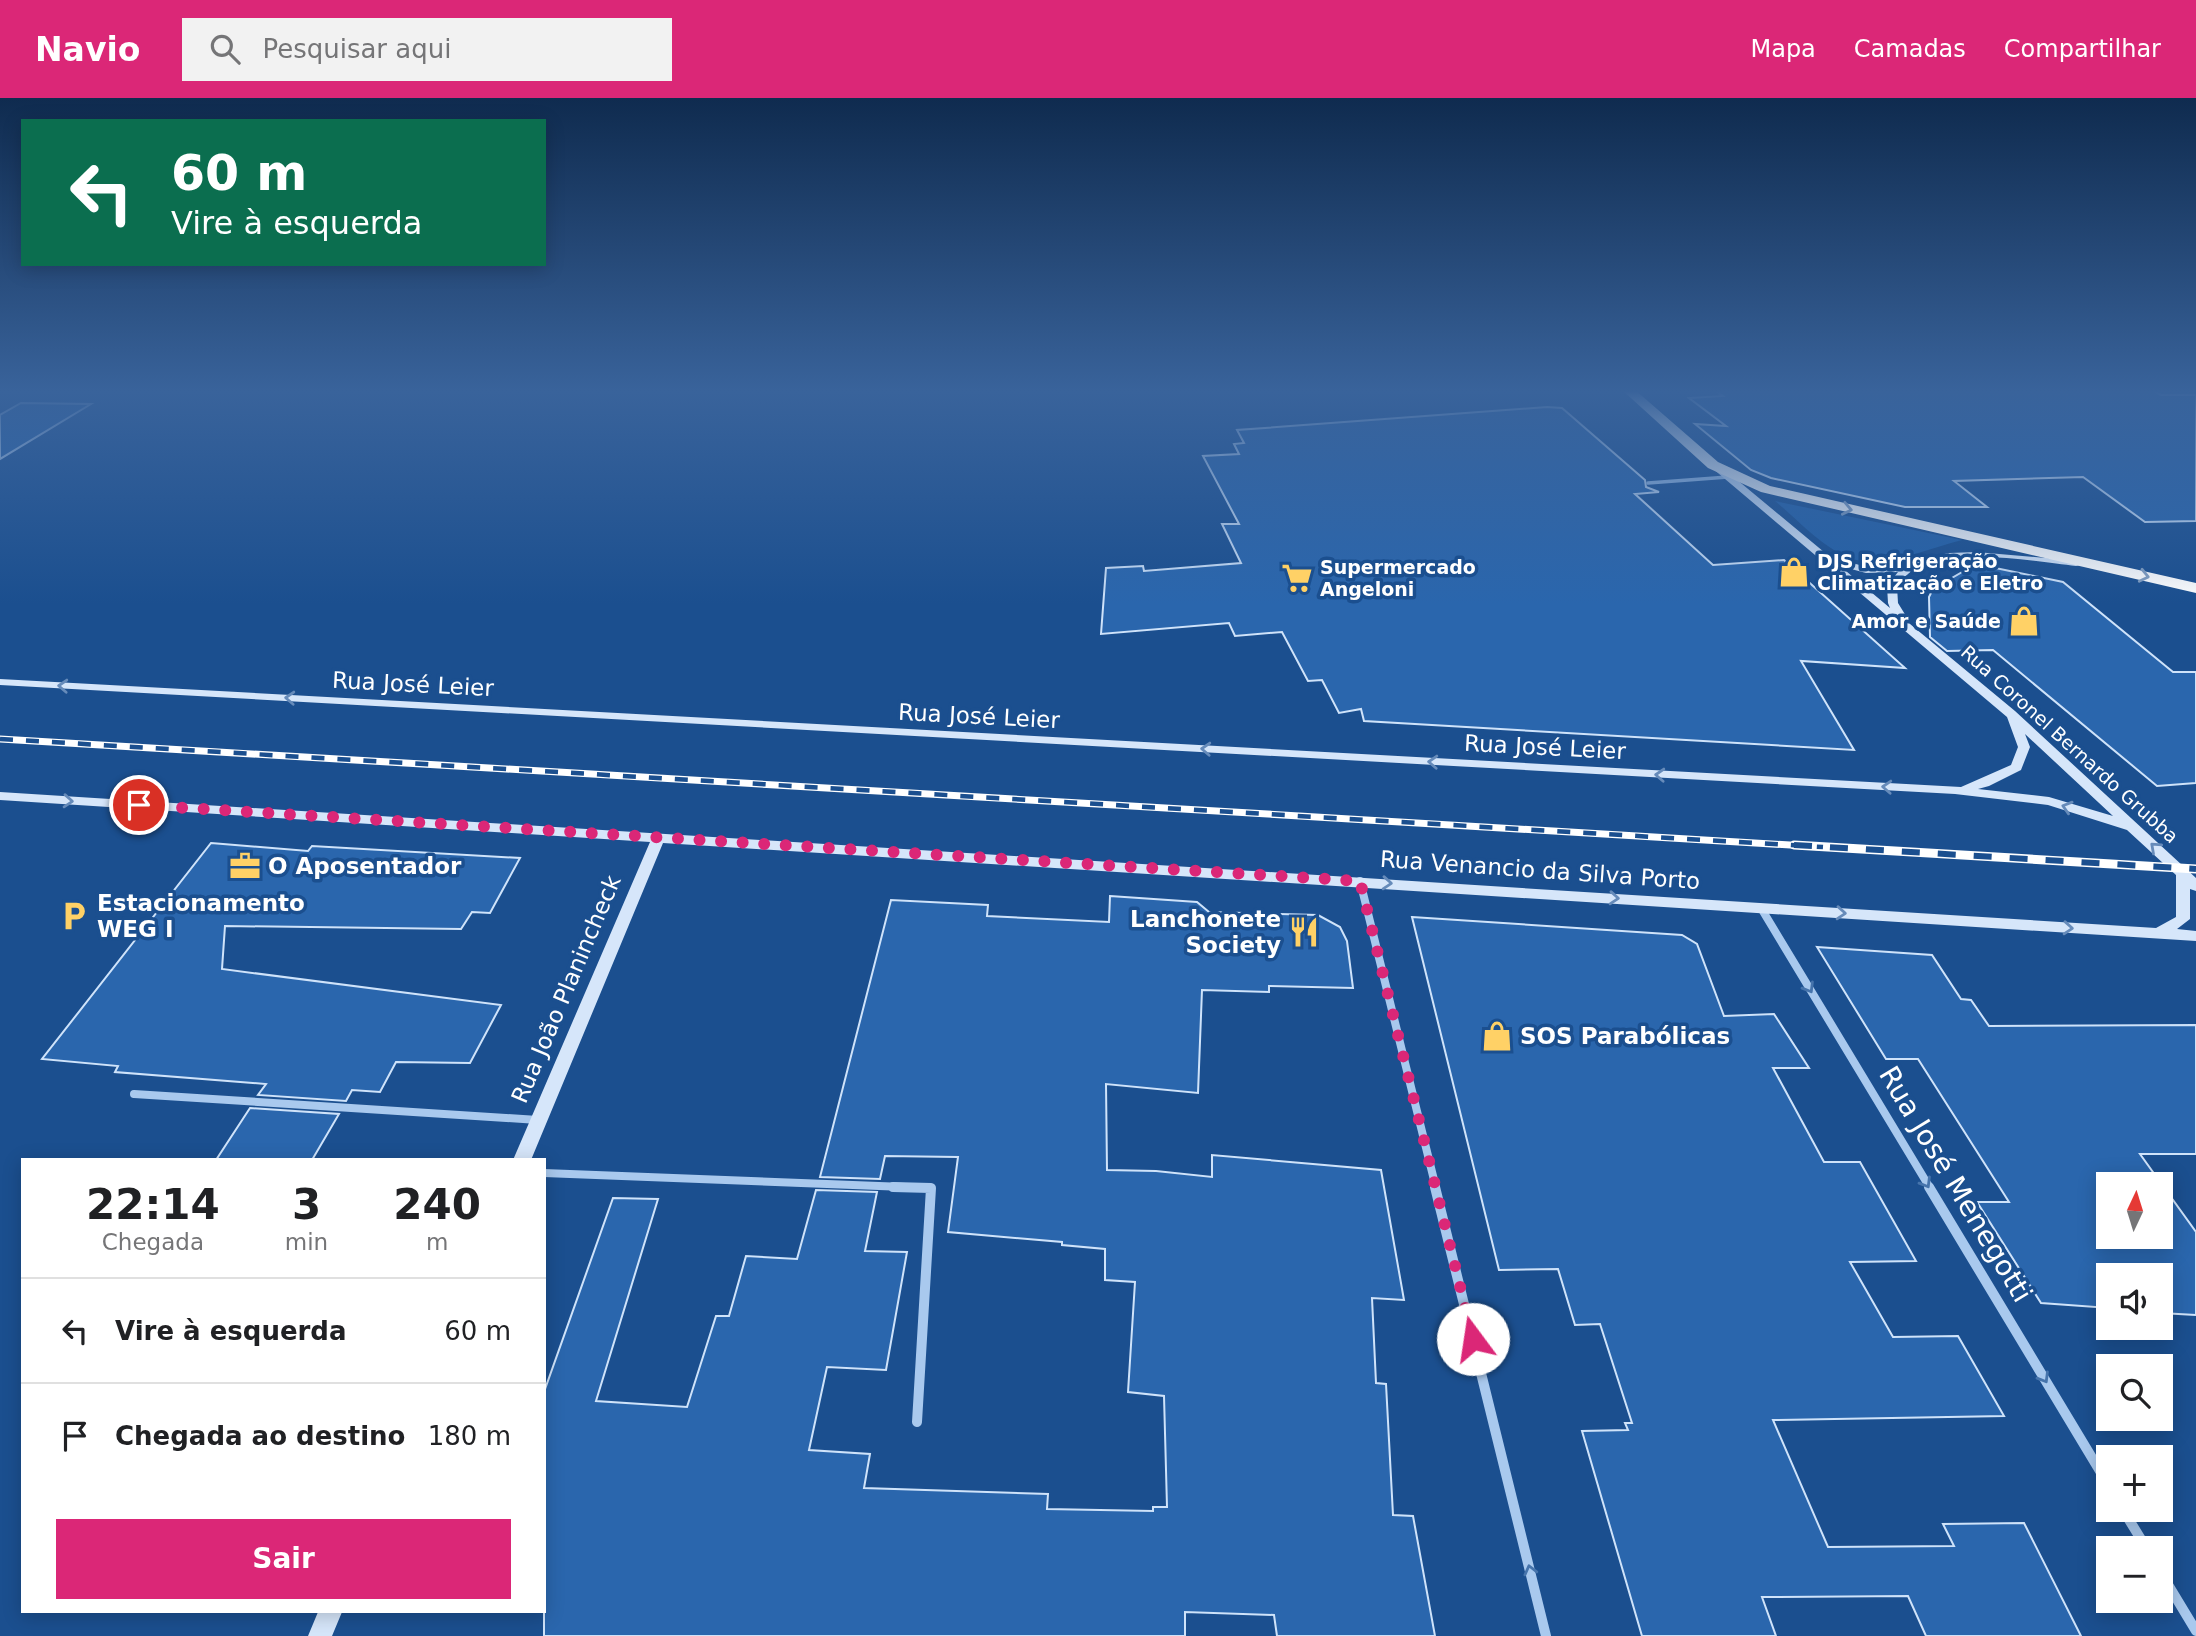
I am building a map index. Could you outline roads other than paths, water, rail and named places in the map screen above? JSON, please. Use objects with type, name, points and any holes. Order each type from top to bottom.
[{"type":"highway","name":"Rua Coronel Bernardo Grubba","points":[[1709,461],[1713,464]]},
{"type":"highway","points":[[1713,464],[1740,479],[1797,498],[2196,588]]},
{"type":"street","name":"Rua Coronel Bernardo Grubba","points":[[1713,464],[2011,713],[2190,877],[2196,886]]},
{"type":"street","points":[[1821,556],[1866,570],[1905,569],[1946,556],[1969,555],[2091,564]]},
{"type":"street","points":[[1905,569],[1897,576],[1891,595],[1905,623]]},
{"type":"street","name":"Rua José Leier","points":[[0,682],[1955,790],[2049,801],[2133,827]]},
{"type":"street","name":"Rua José Leier","points":[[1955,790],[1984,783],[2016,766],[2024,747],[2011,713]]},
{"type":"street","name":"Rua Venancio da Silva Porto","points":[[0,796],[2196,936]]},
{"type":"street","name":"Rua João Planincheck","points":[[523,1158],[659,838]]},
{"type":"street","points":[[2158,934],[2183,919],[2190,877]]},
{"type":"street","points":[[1360,881],[1546,1636]]},
{"type":"street","name":"Rua José Menegotti","points":[[1761,908],[2096,1464]]},
{"type":"street","points":[[134,1094],[539,1121]]},
{"type":"street","points":[[546,1172],[930,1188],[917,1422]]},
{"type":"street","points":[[2173,1593],[2196,1631]]},
{"type":"street","points":[[320,1636],[330,1613]]},
{"type":"lane","points":[[1647,483],[1728,477]]},
{"type":"railway","points":[[0,739],[1823,847]]},
{"type":"railway","points":[[1794,845],[2196,869]]},
{"type":"place","name":"DJS Refrigeração Climatização e Eletro","points":[[1794,572]]},
{"type":"place","name":"Supermercado Angeloni","points":[[1297,578]]},
{"type":"place","name":"Amor e Saúde","points":[[2024,621]]},
{"type":"place","name":"O Aposentador","points":[[245,866]]},
{"type":"place","name":"Estacionamento WEG I","points":[[74,916]]},
{"type":"place","name":"Lanchonete Society","points":[[1304,932]]},
{"type":"place","name":"SOS Parabólicas","points":[[1497,1036]]}]
